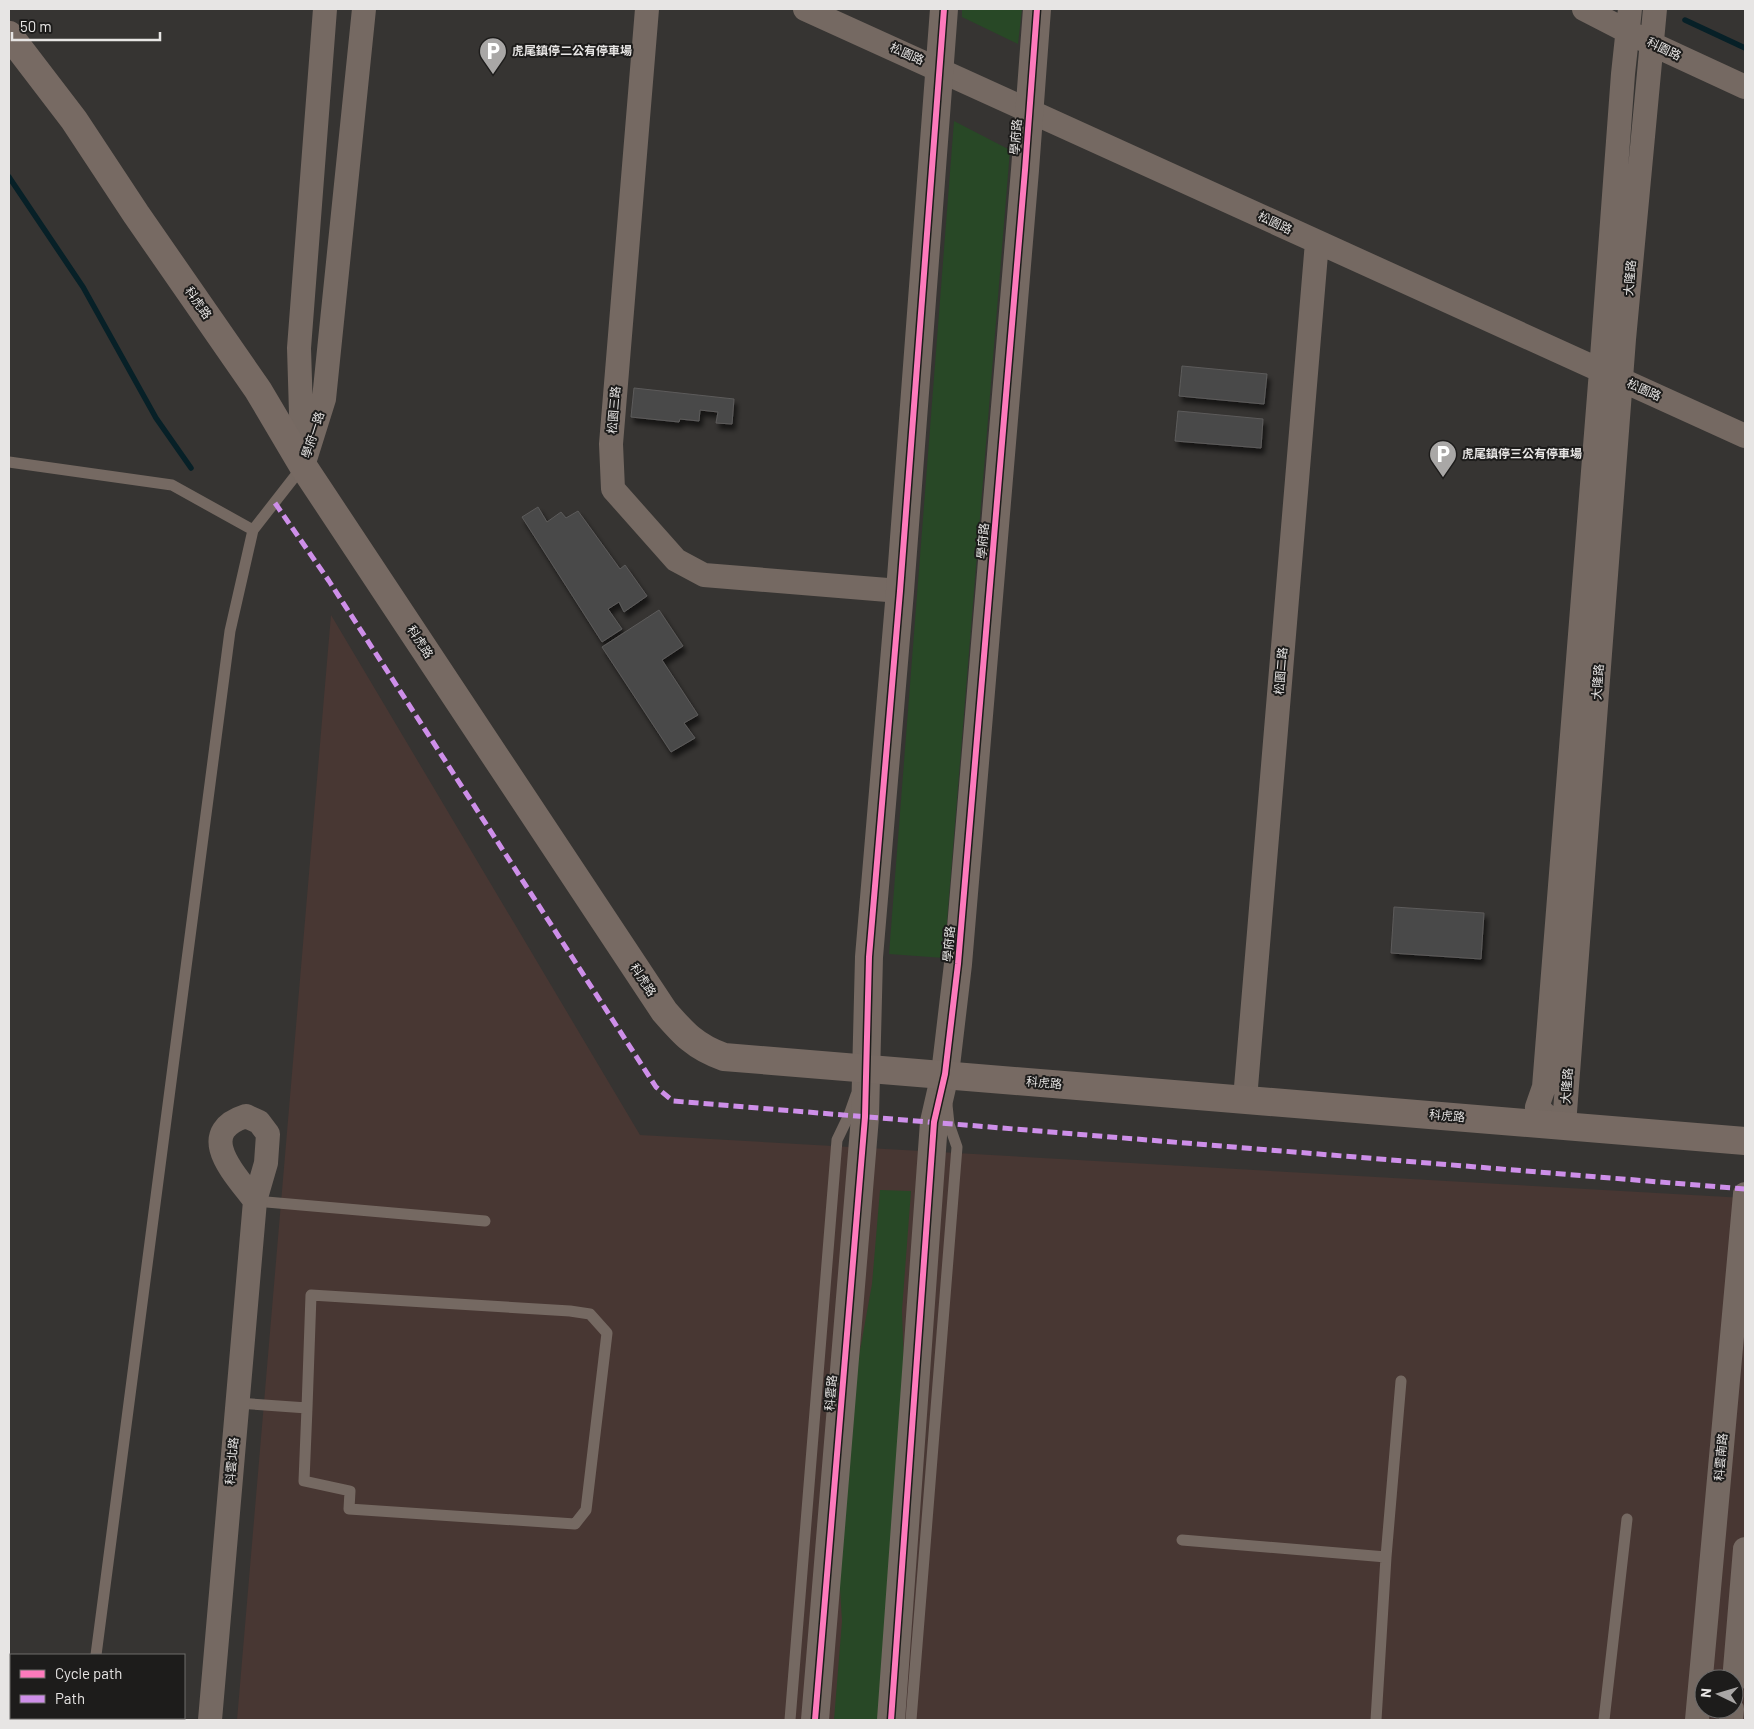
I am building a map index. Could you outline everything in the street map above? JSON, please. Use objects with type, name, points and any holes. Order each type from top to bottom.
[{"type":"main road","name":"科虎路","points":[[9,35],[74,120],[136,214],[258,390],[303,466],[664,1011],[681,1030],[706,1051],[724,1057],[1745,1140]]},
{"type":"street","name":"學府一路","points":[[303,466],[299,348],[325,9]]},
{"type":"street","name":"學府一路","points":[[303,466],[324,399],[364,9]]},
{"type":"street","name":"松園三路","points":[[647,9],[611,444],[613,489],[676,560],[704,575],[900,592]]},
{"type":"street","name":"松園路","points":[[805,9],[1745,436]]},
{"type":"street","points":[[866,1068],[869,957],[900,592],[944,9]]},
{"type":"street","name":"學府路","points":[[945,1074],[960,944],[1037,9]]},
{"type":"street","name":"科園路","points":[[1584,9],[1629,20],[1652,44],[1745,86]]},
{"type":"street","name":"大隆路","points":[[1556,1125],[1537,1107],[1544,1086],[1611,376],[1655,9]]},
{"type":"street","name":"大隆路","points":[[1611,376],[1629,20]]},
{"type":"street","name":"松園二路","points":[[1245,1099],[1317,242]]},
{"type":"street","name":"科雲路","points":[[815,1720],[865,1117],[866,1068]]},
{"type":"street","points":[[891,1720],[934,1122],[945,1074]]},
{"type":"street","name":"科雲南路","points":[[1697,1720],[1745,1194]]},
{"type":"street","name":"科雲北路","points":[[210,1720],[255,1201]]},
{"type":"street","points":[[1735,1669],[1745,1549]]},
{"type":"street","points":[[210,1720],[216,1720]]},
{"type":"lane","points":[[9,462],[172,485],[253,530]]},
{"type":"lane","points":[[96,1654],[230,631],[253,530],[303,466]]},
{"type":"lane","points":[[790,1720],[836,1140],[849,1115],[866,1068]]},
{"type":"lane","points":[[911,1720],[957,1147],[949,1124],[945,1074]]},
{"type":"lane","points":[[255,1201],[486,1221]]},
{"type":"lane","points":[[312,1295],[570,1311],[590,1314],[607,1333],[586,1510],[575,1524],[349,1509],[350,1491],[304,1481],[307,1408],[312,1295]]},
{"type":"lane","points":[[1376,1720],[1386,1556],[1401,1381]]},
{"type":"lane","points":[[237,1403],[307,1408]]},
{"type":"lane","points":[[1604,1720],[1627,1519]]},
{"type":"lane","points":[[1182,1540],[1386,1556]]},
{"type":"shaded area","points":[[331,615],[640,1135],[1745,1198],[1745,1720],[237,1720]]},
{"type":"green space","points":[[962,9],[1022,9],[1018,44],[962,17]]},
{"type":"green space","points":[[954,121],[1010,150],[944,958],[889,954]]},
{"type":"green space","points":[[880,1190],[911,1191],[902,1310],[904,1370],[878,1720],[834,1720],[842,1621],[839,1572],[857,1367],[872,1284]]},
{"type":"building","points":[[1182,366],[1267,374],[1264,404],[1179,396]]},
{"type":"building","points":[[634,388],[734,399],[732,424],[716,423],[718,412],[700,410],[699,421],[680,419],[679,422],[631,417]]},
{"type":"building","points":[[1178,411],[1263,419],[1261,448],[1175,441]]},
{"type":"building","points":[[538,507],[547,522],[561,512],[566,518],[578,511],[620,569],[625,565],[647,596],[624,612],[619,602],[608,609],[622,629],[602,642],[522,517]]},
{"type":"building","points":[[659,610],[683,646],[662,660],[698,715],[684,723],[695,738],[671,752],[602,647]]},
{"type":"building","points":[[1394,907],[1484,913],[1481,959],[1391,953]]},
{"type":"waterway","points":[[1685,20],[1745,48]]},
{"type":"waterway","points":[[9,177],[83,287],[156,418],[191,468]]},
{"type":"marked path","points":[[275,503],[329,581],[656,1087],[673,1101],[1745,1189]]},
{"type":"cycle path","points":[[815,1720],[865,1117],[869,957],[900,591],[944,9]]},
{"type":"cycle path","points":[[891,1720],[934,1122],[945,1074],[958,964],[1037,9]]},
{"type":"place","name":"虎尾鎮停二公有停車場","points":[[493,75]]},
{"type":"place","name":"虎尾鎮停三公有停車場","points":[[1443,478]]}]
